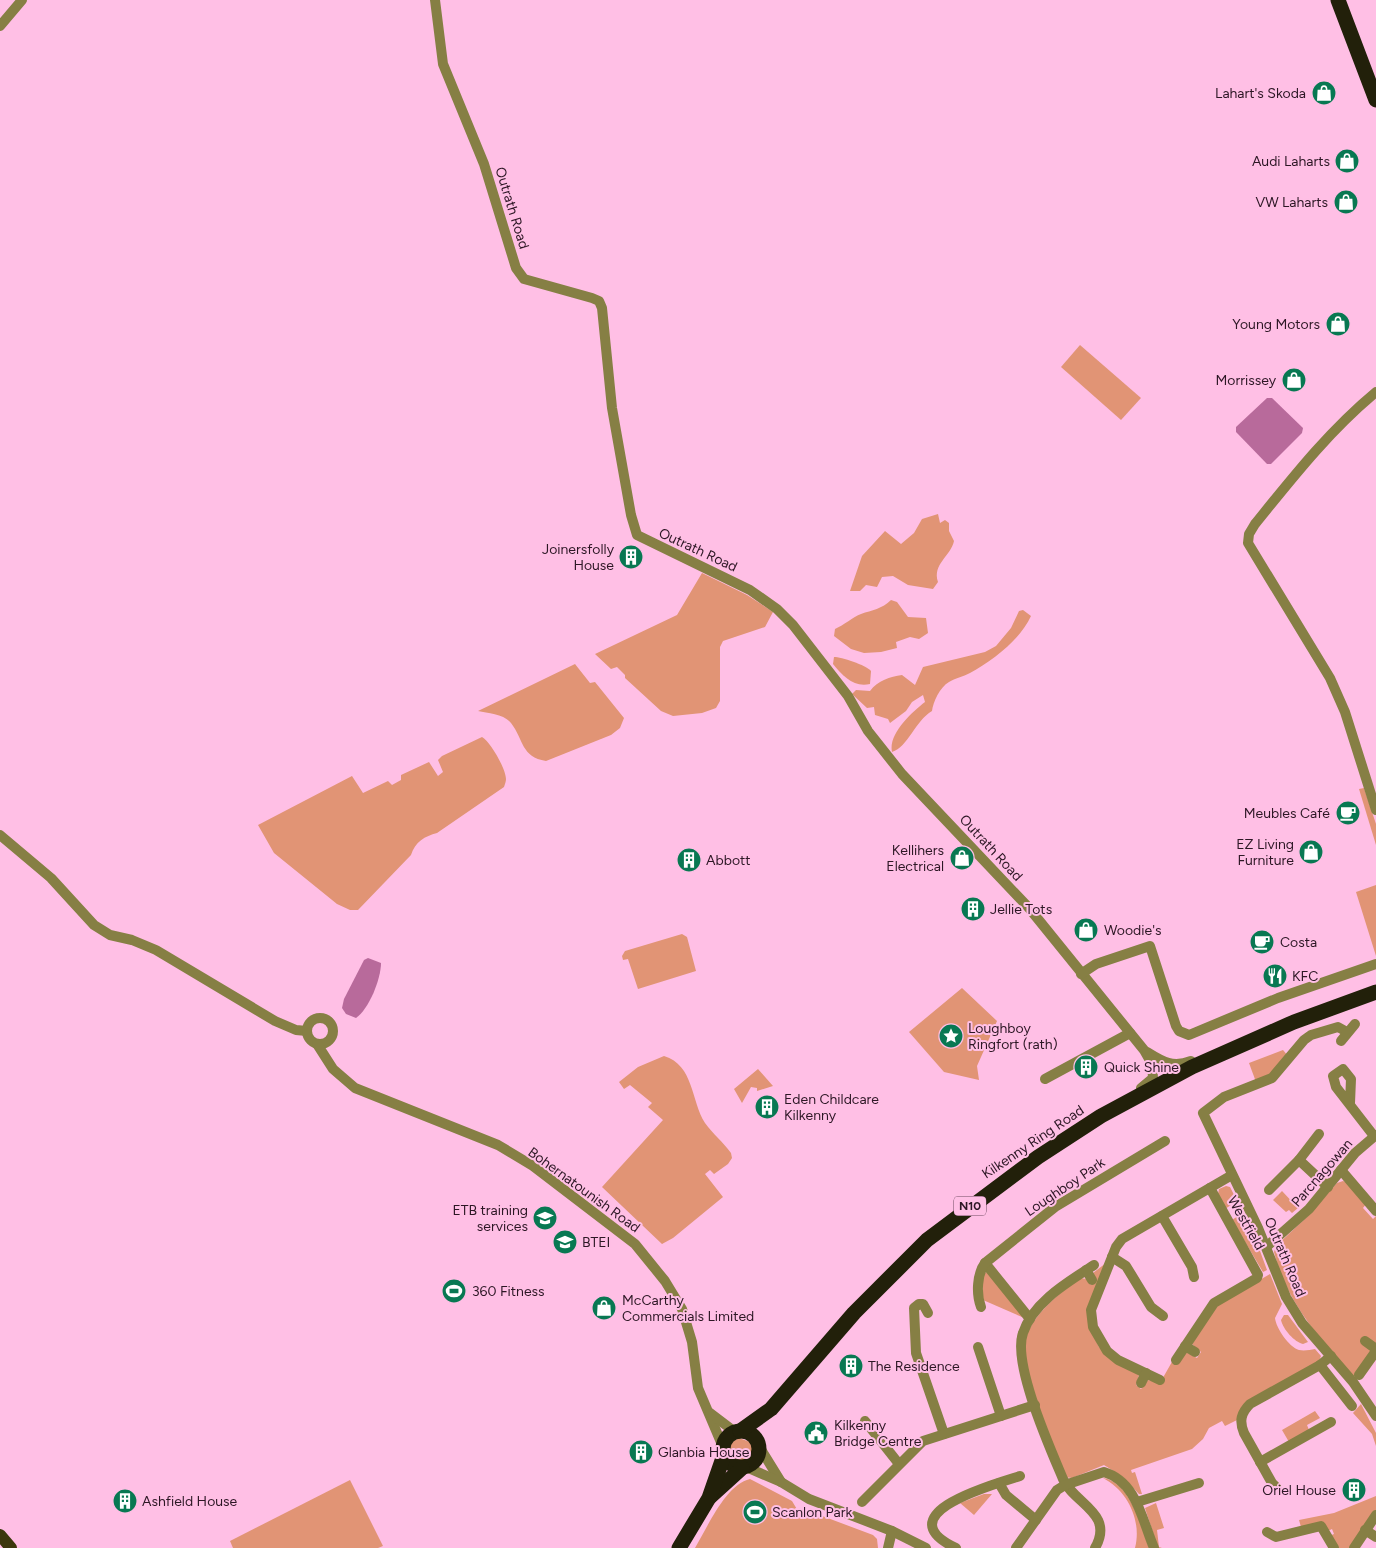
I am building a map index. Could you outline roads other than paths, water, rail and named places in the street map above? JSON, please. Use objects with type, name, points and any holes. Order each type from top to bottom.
[{"type":"highway","points":[[1338,0],[1376,100]]},
{"type":"highway","name":"Kilkenny Ring Road","points":[[738,1431],[771,1408],[854,1313],[927,1240],[978,1200],[1101,1116],[1150,1088],[1245,1042],[1376,992]]},
{"type":"highway","name":"Kilkenny Ring Road","points":[[759,1446],[771,1408]]},
{"type":"highway","points":[[738,1431],[752,1434],[759,1446]]},
{"type":"highway","name":"N10","points":[[679,1548],[709,1498],[727,1438],[738,1431]]},
{"type":"highway","name":"N10","points":[[709,1498],[744,1467],[756,1460],[759,1446]]},
{"type":"highway","points":[[723,1451],[731,1464],[744,1467]]},
{"type":"main road","points":[[0,1535],[11,1548]]},
{"type":"street","points":[[0,26],[22,0]]},
{"type":"street","name":"Outrath Road","points":[[435,0],[443,64],[484,164],[516,268],[524,279],[592,298],[599,301],[602,308],[614,417],[631,515],[637,535],[659,548],[750,590],[777,609],[793,625],[848,696],[868,731],[902,774],[1029,908],[1144,1050],[1152,1064],[1153,1078],[1148,1084],[1120,1100],[1101,1116]]},
{"type":"street","points":[[1376,392],[1345,418],[1307,460],[1255,524],[1249,534],[1248,543],[1330,678],[1345,712],[1376,810]]},
{"type":"street","points":[[0,835],[51,878],[94,925],[110,935],[132,940],[156,950],[275,1021],[296,1030],[307,1031],[311,1041],[321,1043]]},
{"type":"street","points":[[1081,974],[1096,964],[1150,946],[1176,1026],[1179,1031],[1189,1035],[1311,985],[1376,964]]},
{"type":"street","name":"Bohernatounish Road","points":[[307,1031],[309,1024],[314,1020],[321,1019],[328,1022],[332,1027],[332,1034],[321,1043],[326,1060],[342,1078],[355,1088],[498,1145],[533,1166],[635,1244],[665,1281],[682,1309],[692,1342],[696,1378],[723,1451]]},
{"type":"street","points":[[1340,1041],[1355,1024]]},
{"type":"street","name":"Outrath Road","points":[[1347,1032],[1338,1027],[1311,1035],[1304,1040],[1272,1078],[1224,1098],[1205,1110],[1204,1117],[1266,1247],[1290,1305],[1353,1382],[1376,1416]]},
{"type":"street","points":[[1045,1079],[1130,1033]]},
{"type":"street","name":"Outrath Road","points":[[1144,1050],[1162,1062],[1180,1065],[1215,1051],[1245,1042]]},
{"type":"street","points":[[1350,1103],[1375,1136]]},
{"type":"street","points":[[1269,1190],[1299,1160],[1319,1134]]},
{"type":"street","name":"Parcnagowan","points":[[1266,1247],[1297,1221],[1328,1187],[1355,1153],[1375,1136]]},
{"type":"street","name":"Loughboy Park","points":[[985,1263],[1055,1207],[1150,1155],[1166,1140]]},
{"type":"street","points":[[1299,1160],[1328,1187]]},
{"type":"street","points":[[1341,1170],[1376,1211]]},
{"type":"street","name":"Westfield","points":[[1160,1380],[1118,1360],[1106,1351],[1093,1327],[1091,1310],[1112,1257],[1122,1239],[1232,1176]]},
{"type":"street","name":"Westfield","points":[[1185,1346],[1214,1303],[1257,1278],[1258,1271],[1210,1188]]},
{"type":"street","points":[[1162,1216],[1192,1267],[1194,1276]]},
{"type":"street","points":[[1112,1257],[1126,1266],[1151,1307],[1163,1316]]},
{"type":"street","points":[[981,1307],[978,1279],[980,1269],[985,1263],[1030,1318]]},
{"type":"street","points":[[1092,1280],[1090,1267],[1062,1286],[1030,1318],[1022,1333],[1020,1349],[1035,1405],[1065,1485],[1084,1502],[1098,1520],[1101,1533],[1096,1548]]},
{"type":"street","points":[[928,1314],[923,1304],[919,1304],[914,1308],[916,1353],[944,1434]]},
{"type":"street","points":[[1359,1375],[1376,1350],[1365,1341]]},
{"type":"street","points":[[1176,1360],[1185,1346],[1195,1352]]},
{"type":"street","points":[[978,1347],[1001,1416]]},
{"type":"street","points":[[1277,1488],[1272,1483],[1240,1425],[1244,1411],[1250,1404],[1320,1365],[1331,1356]]},
{"type":"street","points":[[1320,1365],[1352,1406]]},
{"type":"street","points":[[1141,1383],[1146,1373]]},
{"type":"street","points":[[862,1502],[923,1441],[1035,1405]]},
{"type":"street","name":"Bohernatounish Road","points":[[710,1412],[738,1431]]},
{"type":"street","points":[[865,1421],[899,1464]]},
{"type":"street","points":[[1260,1462],[1331,1422]]},
{"type":"street","points":[[759,1446],[781,1482]]},
{"type":"street","points":[[744,1467],[781,1482],[809,1499],[892,1531],[926,1548]]},
{"type":"street","points":[[1016,1548],[1057,1490],[1065,1485],[1104,1472],[1118,1480],[1137,1502],[1154,1548]]},
{"type":"street","points":[[956,1548],[938,1538],[934,1532],[934,1520],[938,1512],[953,1500],[1020,1476]]},
{"type":"street","points":[[999,1483],[1006,1495],[1036,1520]]},
{"type":"street","points":[[1137,1502],[1199,1484]]},
{"type":"street","points":[[1354,1548],[1376,1515]]},
{"type":"street","points":[[1271,1538],[1322,1526],[1334,1548]]},
{"type":"street","points":[[1365,1530],[1376,1537]]},
{"type":"street","points":[[888,1548],[892,1531]]},
{"type":"place","name":"Lahart's Skoda","points":[[1324,93]]},
{"type":"place","name":"Audi Laharts","points":[[1347,161]]},
{"type":"place","name":"VW Laharts","points":[[1346,202]]},
{"type":"place","name":"Young Motors","points":[[1338,324]]},
{"type":"place","name":"Morrissey","points":[[1294,380]]},
{"type":"place","name":"Joinersfolly House","points":[[631,557]]},
{"type":"place","name":"Meubles Café","points":[[1348,813]]},
{"type":"place","name":"EZ Living Furniture","points":[[1311,852]]},
{"type":"place","name":"Kellihers Electrical","points":[[962,858]]},
{"type":"place","name":"Abbott","points":[[689,860]]},
{"type":"place","name":"Jellie Tots","points":[[973,909]]},
{"type":"place","name":"Woodie's","points":[[1086,930]]},
{"type":"place","name":"Costa","points":[[1262,942]]},
{"type":"place","name":"KFC","points":[[1275,976]]},
{"type":"place","name":"Loughboy Ringfort (rath)","points":[[951,1036]]},
{"type":"place","name":"Quick Shine","points":[[1086,1067]]},
{"type":"place","name":"Eden Childcare Kilkenny","points":[[767,1107]]},
{"type":"place","name":"ETB training services","points":[[545,1218]]},
{"type":"place","name":"BTEI","points":[[565,1242]]},
{"type":"place","name":"360 Fitness","points":[[454,1291]]},
{"type":"place","name":"McCarthy Commercials Limited","points":[[604,1308]]},
{"type":"place","name":"The Residence","points":[[851,1366]]},
{"type":"place","name":"Kilkenny Bridge Centre","points":[[816,1433]]},
{"type":"place","name":"Glanbia House","points":[[641,1452]]},
{"type":"place","name":"Oriel House","points":[[1354,1490]]},
{"type":"place","name":"Ashfield House","points":[[125,1501]]},
{"type":"place","name":"Scanlon Park","points":[[755,1512]]}]
